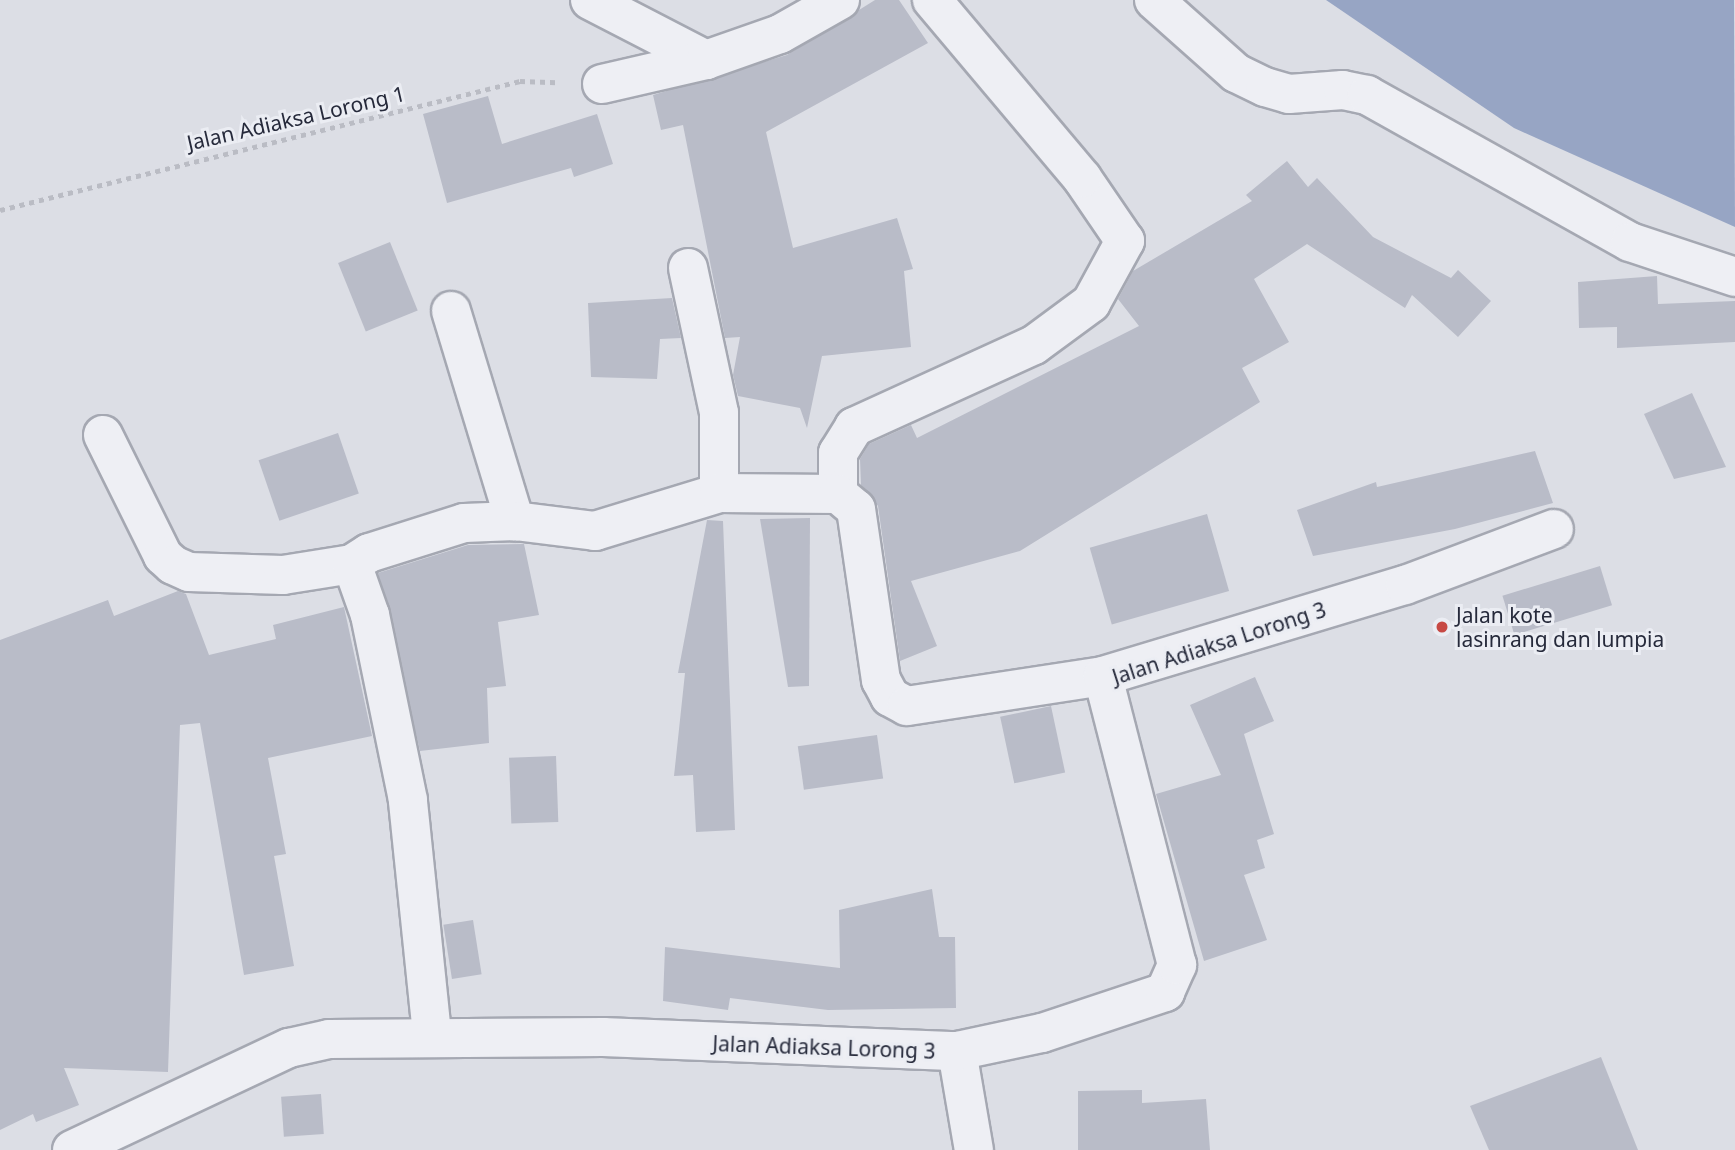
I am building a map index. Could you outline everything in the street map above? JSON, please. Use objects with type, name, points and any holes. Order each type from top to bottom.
[{"type":"street","points":[[590,0],[706,60]]},
{"type":"street","points":[[602,84],[706,60],[780,34],[840,0]]},
{"type":"street","points":[[838,494],[838,453],[854,428],[1034,345],[1091,303],[1125,241],[1082,178],[932,0]]},
{"type":"street","points":[[1154,0],[1236,73],[1289,94],[1343,90],[1367,95],[1630,242],[1735,276]]},
{"type":"street","points":[[688,268],[719,412],[719,494]]},
{"type":"street","points":[[452,311],[515,521]]},
{"type":"street","points":[[103,435],[173,565],[189,572],[283,575],[352,564],[443,528],[515,521],[594,531],[719,494],[838,494],[856,509],[881,680],[896,701],[907,706],[1103,676]]},
{"type":"street","name":"Jalan Adiaksa Lorong 3","points":[[72,1150],[289,1048],[329,1039],[432,1034],[961,1075],[1117,1010],[1174,984],[1177,965],[1165,905],[1103,676],[1405,585],[1555,528]]},
{"type":"street","points":[[352,564],[370,615],[408,800],[432,1034]]},
{"type":"street","points":[[961,1075],[974,1150]]},
{"type":"path","name":"Jalan Adiaksa Lorong 1","points":[[0,210],[520,81],[602,84]]},
{"type":"water","points":[[1326,0],[1734,0],[1735,227],[1514,128]]},
{"type":"building","points":[[875,0],[899,0],[928,43],[766,132],[793,248],[897,218],[913,269],[904,271],[911,347],[822,356],[807,428],[800,408],[738,396],[733,375],[740,337],[725,338],[683,125],[661,130],[653,95],[787,55]]},
{"type":"building","points":[[488,96],[502,144],[597,114],[613,164],[574,177],[571,168],[447,203],[423,114]]},
{"type":"building","points":[[1287,161],[1308,187],[1317,178],[1373,237],[1451,278],[1458,270],[1491,301],[1458,337],[1412,295],[1405,308],[1307,244],[1254,279],[1289,342],[1242,368],[1260,402],[1020,551],[911,581],[937,646],[900,661],[878,506],[861,485],[860,459],[869,444],[911,425],[917,438],[1139,326],[1118,299],[1133,271],[1252,201],[1246,195]]},
{"type":"building","points":[[390,242],[418,311],[366,332],[338,263]]},
{"type":"building","points":[[1657,276],[1658,304],[1735,301],[1735,342],[1617,348],[1617,327],[1579,328],[1578,282]]},
{"type":"building","points":[[672,298],[681,338],[660,339],[657,379],[591,377],[588,303]]},
{"type":"building","points":[[1692,393],[1726,467],[1674,479],[1644,414]]},
{"type":"building","points":[[338,433],[359,494],[279,521],[259,460]]},
{"type":"building","points":[[1535,451],[1553,503],[1455,529],[1313,556],[1297,510],[1376,482],[1377,487]]},
{"type":"building","points":[[1207,514],[1229,591],[1112,625],[1090,548]]},
{"type":"building","points":[[810,518],[809,686],[788,687],[760,519]]},
{"type":"building","points":[[707,520],[723,521],[735,830],[696,832],[693,775],[674,776],[685,673],[678,673]]},
{"type":"building","points":[[524,544],[539,615],[498,622],[506,686],[487,688],[489,743],[420,751],[378,573],[468,545]]},
{"type":"building","points":[[1600,566],[1612,605],[1514,635],[1502,596]]},
{"type":"building","points":[[178,591],[186,594],[209,655],[276,639],[273,625],[344,607],[372,736],[268,758],[286,854],[274,856],[294,966],[244,975],[200,723],[180,725],[168,1072],[64,1068],[79,1105],[36,1122],[33,1114],[0,1130],[0,640],[108,600],[114,616]]},
{"type":"building","points":[[1255,677],[1274,721],[1244,734],[1274,834],[1257,840],[1265,868],[1244,875],[1267,940],[1204,961],[1156,794],[1221,775],[1190,705]]},
{"type":"building","points":[[1051,706],[1065,773],[1014,783],[1000,717]]},
{"type":"building","points":[[877,735],[883,779],[804,790],[798,746]]},
{"type":"building","points":[[556,756],[558,822],[511,824],[509,758]]},
{"type":"building","points":[[932,889],[939,937],[955,937],[956,1008],[828,1010],[730,998],[728,1010],[663,1001],[665,947],[840,968],[839,910]]},
{"type":"building","points":[[473,920],[482,974],[452,979],[443,925]]},
{"type":"building","points":[[1601,1057],[1638,1150],[1489,1150],[1470,1106]]},
{"type":"building","points":[[1142,1090],[1142,1103],[1206,1099],[1210,1150],[1078,1150],[1078,1091]]},
{"type":"building","points":[[321,1094],[324,1134],[284,1137],[281,1097]]},
{"type":"place","name":"Jalan kote lasinrang dan lumpia","points":[[1442,627]]}]
